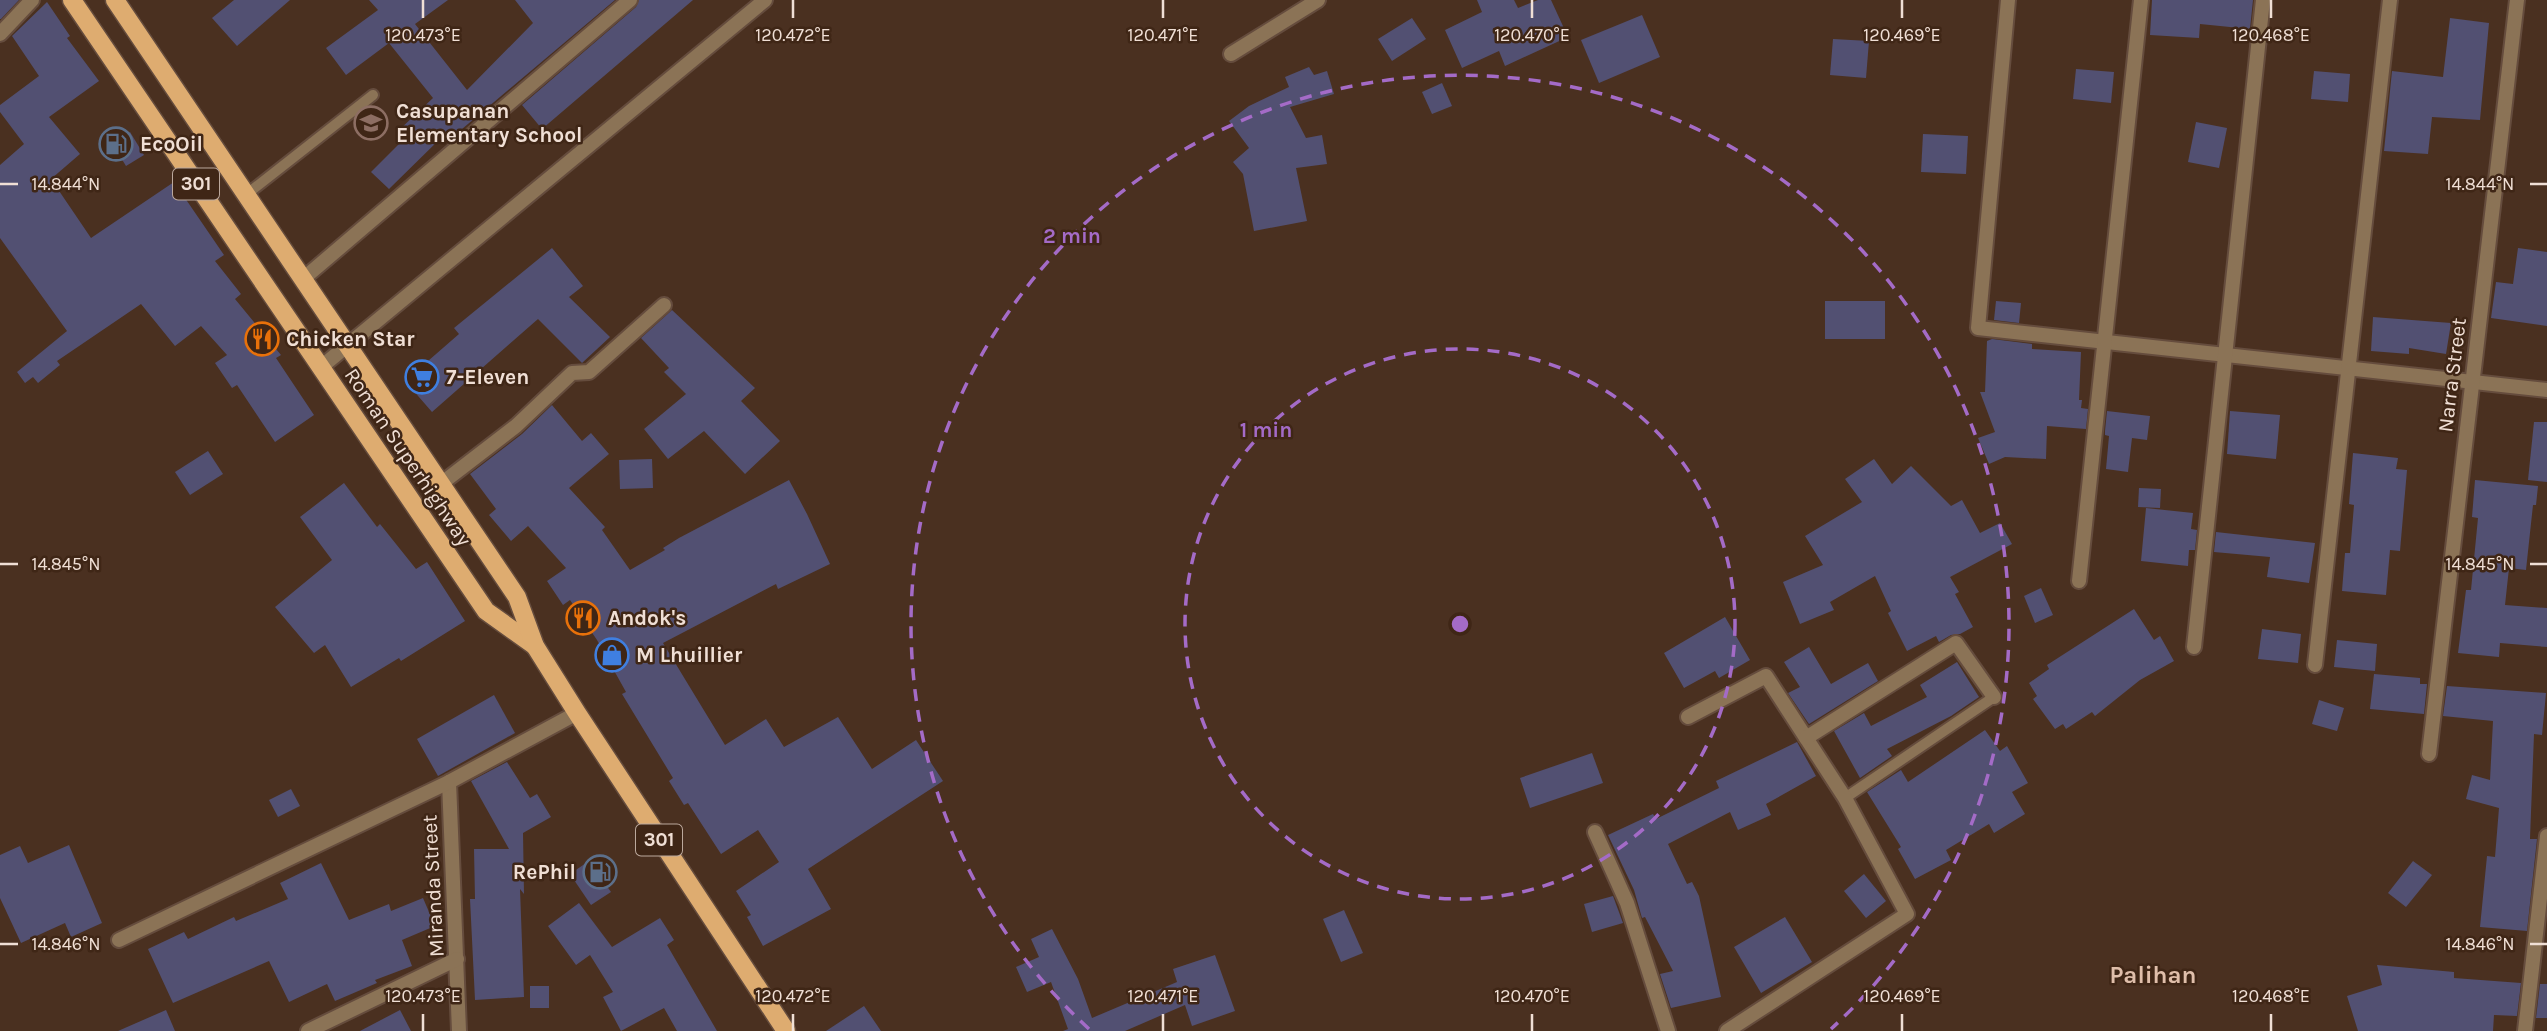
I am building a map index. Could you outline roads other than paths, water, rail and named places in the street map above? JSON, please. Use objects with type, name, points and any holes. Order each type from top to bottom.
[{"type":"main road","name":"Roman Superhighway","points":[[72,0],[486,611],[536,646]]},
{"type":"main road","name":"Roman Superhighway","points":[[117,1],[517,597],[536,646],[577,713],[786,1031]]},
{"type":"street","points":[[0,34],[32,0]]},
{"type":"street","points":[[303,279],[630,0]]},
{"type":"street","points":[[320,368],[350,346],[765,0]]},
{"type":"street","points":[[1231,54],[1318,0]]},
{"type":"street","points":[[2008,0],[1978,328],[2547,390]]},
{"type":"street","points":[[2079,582],[2141,0]]},
{"type":"street","points":[[2194,647],[2228,356],[2263,0]]},
{"type":"street","points":[[2315,665],[2390,0]]},
{"type":"street","name":"Narra Street","points":[[2429,754],[2516,0]]},
{"type":"street","points":[[442,483],[516,426],[572,373],[589,372],[664,304]]},
{"type":"street","points":[[1806,738],[1956,643],[1994,697]]},
{"type":"street","points":[[1688,717],[1766,676],[1845,798],[1907,914],[1727,1031]]},
{"type":"street","points":[[119,940],[449,782],[577,713]]},
{"type":"street","name":"Miranda Street","points":[[449,782],[459,1031]]},
{"type":"street","points":[[1595,832],[1627,903],[1668,1031]]},
{"type":"street","points":[[2525,1031],[2547,836]]},
{"type":"street","points":[[308,1031],[457,959]]},
{"type":"lane","points":[[247,194],[373,95]]},
{"type":"lane","points":[[1845,798],[1994,697]]},
{"type":"place","name":"Casupanan Elementary School","points":[[371,123]]},
{"type":"place","name":"EcoOil","points":[[116,144]]},
{"type":"place","name":"Chicken Star","points":[[262,339]]},
{"type":"place","name":"7-Eleven","points":[[422,377]]},
{"type":"place","name":"Andok's","points":[[583,618]]},
{"type":"place","name":"M Lhuillier","points":[[612,655]]},
{"type":"place","name":"RePhil","points":[[600,872]]},
{"type":"district","name":"Palihan","points":[[2153,975]]}]
